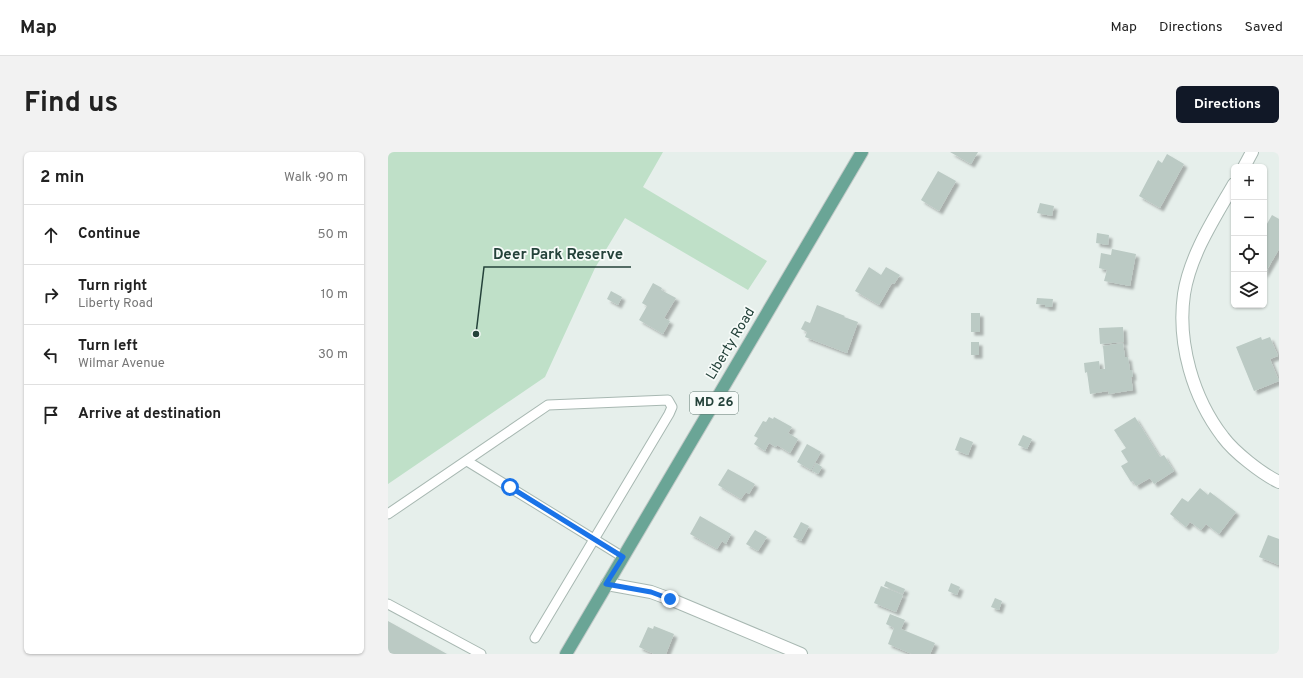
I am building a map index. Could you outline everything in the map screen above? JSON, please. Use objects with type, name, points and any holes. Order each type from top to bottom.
[{"type":"main road","name":"Liberty Road","points":[[566,654],[862,152]]},
{"type":"street","points":[[1246,164],[1252,152]]},
{"type":"street","points":[[1231,189],[1206,232],[1192,266],[1184,293],[1182,324],[1186,353],[1193,382],[1206,410],[1223,438],[1244,458],[1269,477],[1279,482]]},
{"type":"street","points":[[606,584],[651,592],[801,654]]},
{"type":"lane","points":[[388,514],[548,405],[668,400],[672,407],[670,414],[535,638]]},
{"type":"lane","points":[[467,460],[623,557]]},
{"type":"lane","points":[[388,604],[481,654]]},
{"type":"green space","points":[[388,152],[663,152],[643,187],[767,261],[748,290],[625,218],[595,268],[545,377],[388,484]]},
{"type":"building","points":[[950,152],[978,152],[971,164]]},
{"type":"building","points":[[1167,154],[1184,164],[1160,208],[1139,196],[1158,160],[1162,163]]},
{"type":"building","points":[[938,171],[956,181],[939,211],[921,200]]},
{"type":"building","points":[[1040,203],[1054,206],[1052,216],[1037,213]]},
{"type":"building","points":[[1272,215],[1279,219],[1279,249],[1267,270],[1267,236],[1267,224]]},
{"type":"building","points":[[1097,233],[1109,235],[1108,245],[1096,243]]},
{"type":"building","points":[[1112,249],[1136,254],[1130,286],[1104,281],[1107,270],[1099,268],[1101,253],[1111,255]]},
{"type":"building","points":[[869,267],[881,275],[886,267],[900,275],[894,284],[892,283],[879,305],[855,291]]},
{"type":"building","points":[[653,283],[662,288],[661,290],[676,298],[664,318],[670,321],[663,334],[639,320],[647,306],[642,303]]},
{"type":"building","points":[[611,291],[622,297],[618,305],[607,299]]},
{"type":"building","points":[[1037,298],[1053,299],[1052,307],[1045,307],[1045,305],[1036,304]]},
{"type":"building","points":[[817,305],[858,322],[847,353],[805,337],[807,332],[801,329],[805,321],[810,323]]},
{"type":"building","points":[[971,313],[980,313],[980,332],[971,332]]},
{"type":"building","points":[[1123,327],[1124,342],[1100,344],[1099,328]]},
{"type":"building","points":[[1261,337],[1262,340],[1270,337],[1278,356],[1270,359],[1279,381],[1254,391],[1236,347]]},
{"type":"building","points":[[971,342],[979,342],[979,355],[971,355]]},
{"type":"building","points":[[1123,343],[1125,357],[1128,357],[1130,370],[1132,370],[1133,377],[1131,377],[1133,390],[1109,394],[1108,391],[1090,394],[1087,372],[1085,373],[1084,363],[1099,361],[1100,369],[1105,369],[1103,346]]},
{"type":"building","points":[[769,417],[773,419],[774,417],[792,427],[788,433],[798,439],[790,453],[777,445],[776,447],[769,443],[765,451],[754,444],[758,438],[754,436],[763,421],[766,422]]},
{"type":"building","points":[[1135,417],[1160,457],[1164,455],[1174,471],[1154,484],[1150,478],[1136,486],[1133,481],[1131,482],[1121,466],[1128,462],[1121,451],[1126,448],[1114,430]]},
{"type":"building","points":[[1023,435],[1032,439],[1027,449],[1018,445]]},
{"type":"building","points":[[960,437],[973,442],[968,455],[955,450]]},
{"type":"building","points":[[807,444],[821,452],[811,470],[797,462]]},
{"type":"building","points":[[816,463],[822,467],[818,474],[812,471]]},
{"type":"building","points":[[728,469],[755,484],[749,494],[746,492],[741,499],[718,485]]},
{"type":"building","points":[[1200,488],[1208,495],[1210,492],[1236,512],[1219,534],[1206,524],[1201,530],[1190,522],[1186,527],[1170,514],[1182,498],[1188,502]]},
{"type":"building","points":[[700,516],[731,534],[726,544],[722,541],[717,549],[690,534]]},
{"type":"building","points":[[801,522],[809,526],[801,541],[793,537]]},
{"type":"building","points":[[755,530],[767,537],[758,551],[746,544]]},
{"type":"building","points":[[1268,535],[1279,539],[1279,565],[1259,557]]},
{"type":"building","points":[[886,581],[905,589],[903,594],[884,586]]},
{"type":"building","points":[[951,583],[960,587],[957,595],[948,591]]},
{"type":"building","points":[[881,586],[903,595],[896,612],[874,603]]},
{"type":"building","points":[[995,598],[1002,601],[999,610],[991,607]]},
{"type":"building","points":[[890,614],[905,620],[901,629],[935,643],[930,654],[912,654],[888,644],[894,628],[886,624]]},
{"type":"building","points":[[388,621],[447,654],[388,654]]},
{"type":"building","points":[[654,626],[674,634],[666,654],[654,654],[639,647],[648,627],[653,629]]},
{"type":"place","name":"Deer Park Reserve","points":[[476,334]]},
{"type":"route","points":[[510,487],[623,557],[606,584],[651,592],[670,599]]}]
